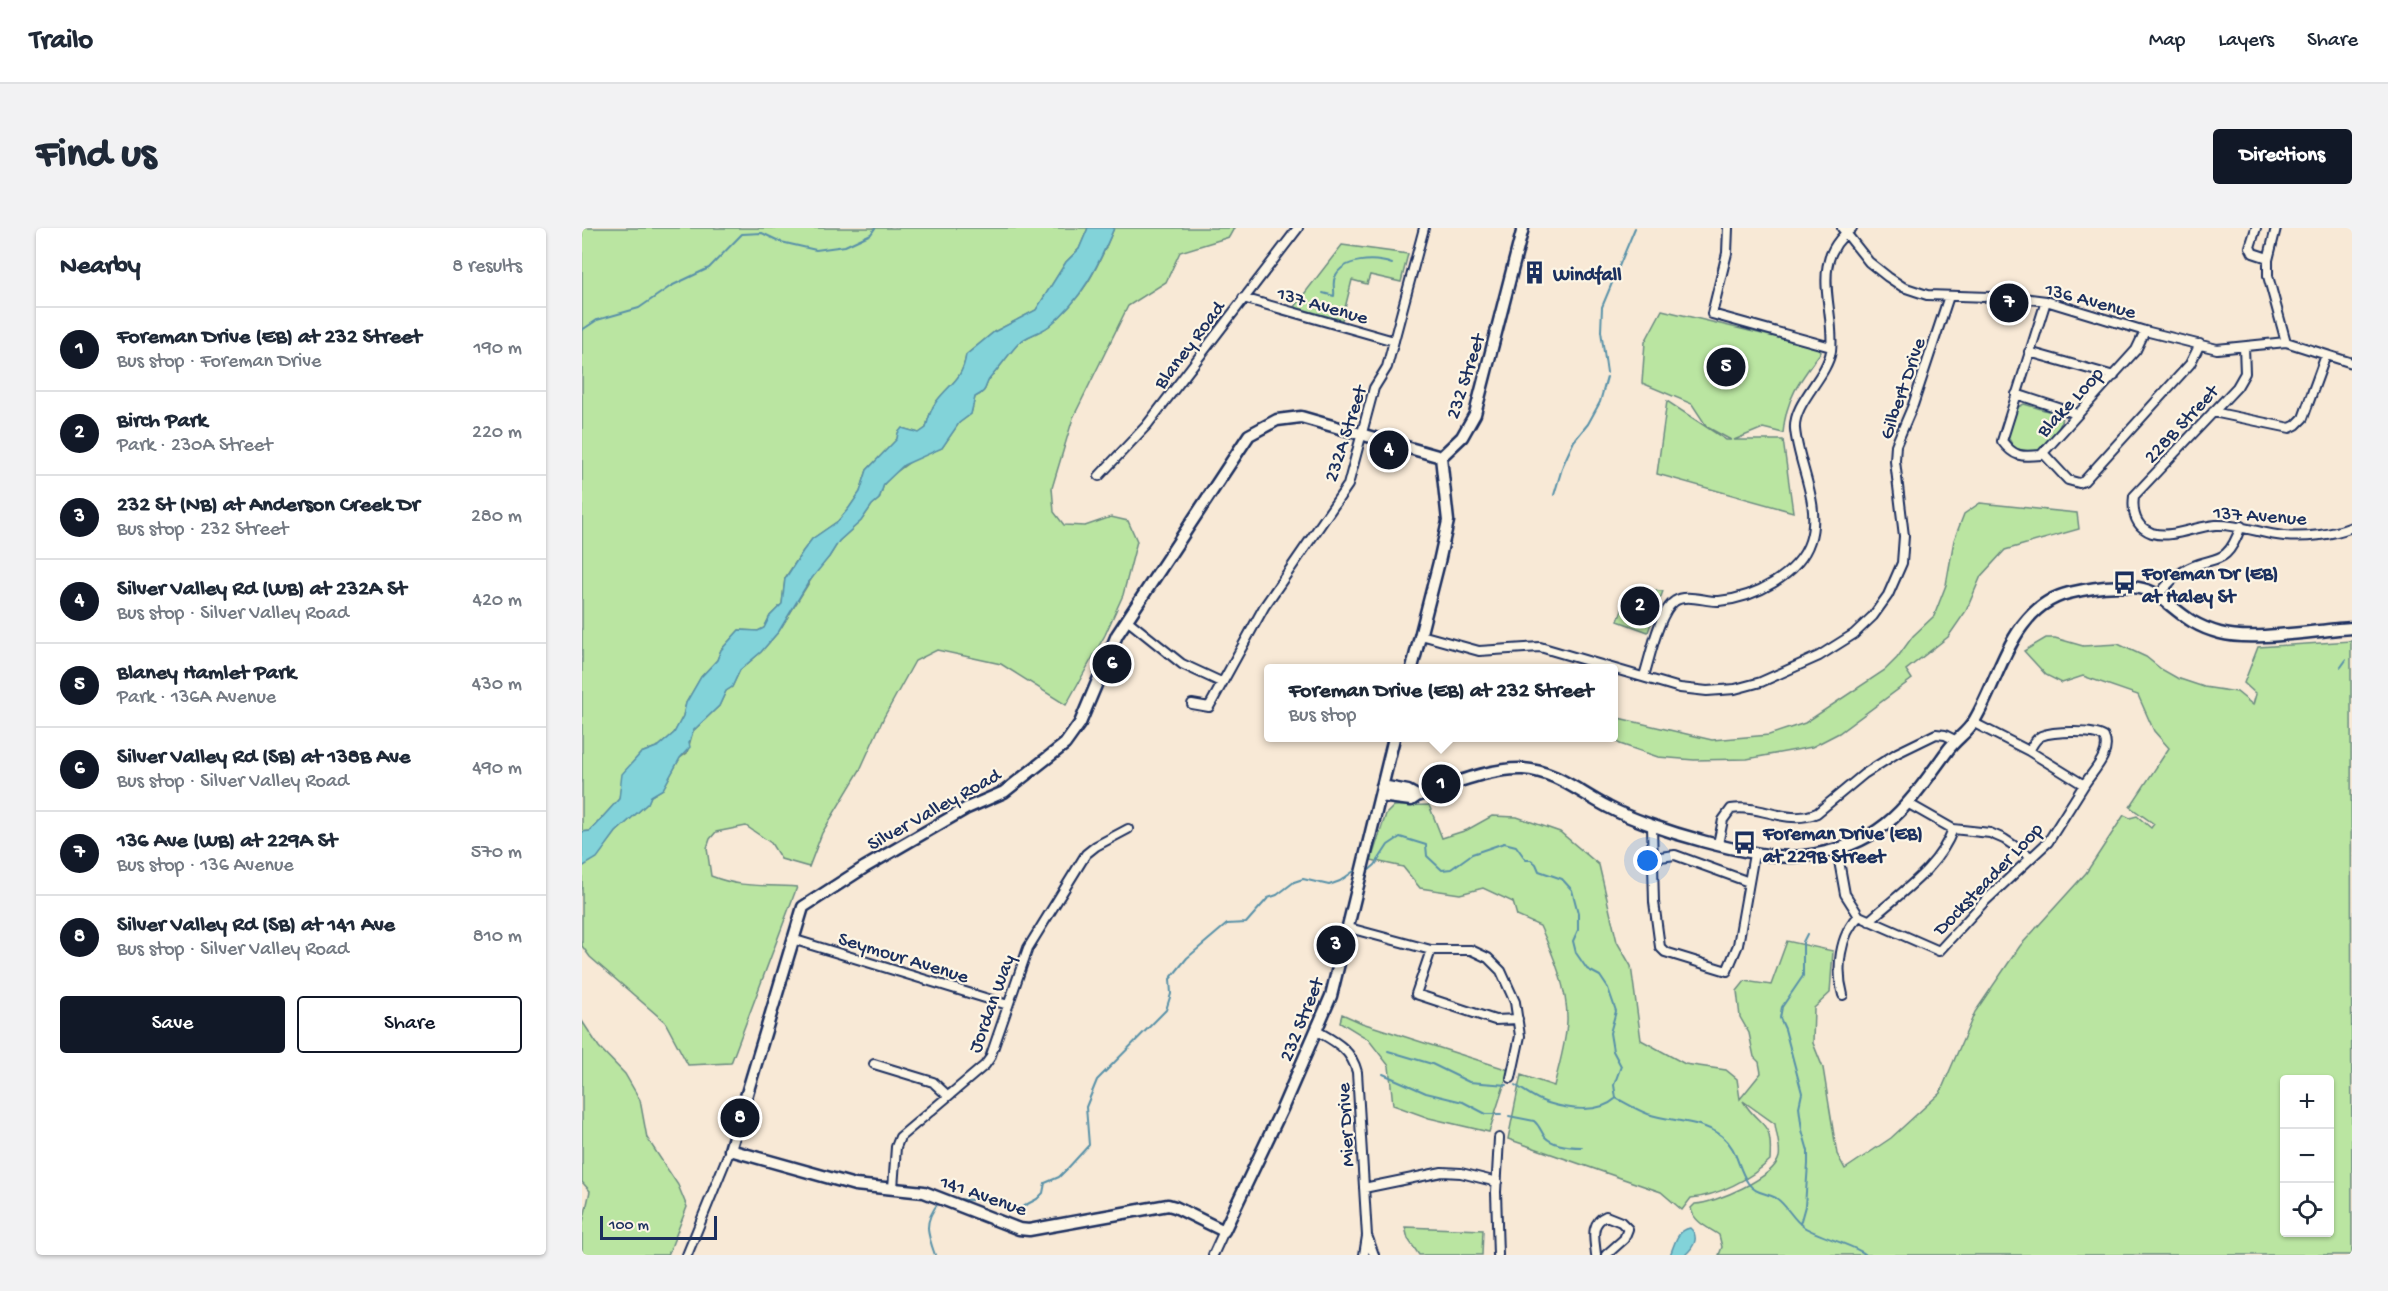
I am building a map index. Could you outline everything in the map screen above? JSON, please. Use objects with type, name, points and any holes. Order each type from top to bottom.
[{"type":"street","name":"Blaney Road","points":[[1099,476],[1147,425],[1298,228]]},
{"type":"street","name":"232A Street","points":[[1192,704],[1209,707],[1264,607],[1348,485],[1374,388],[1387,367],[1424,228]]},
{"type":"street","name":"232 Street","points":[[1441,457],[1462,437],[1475,414],[1523,228]]},
{"type":"street","points":[[1728,228],[1727,253],[1712,314],[1831,347]]},
{"type":"street","points":[[2256,228],[2250,247],[2253,253],[2268,258]]},
{"type":"street","points":[[2276,228],[2268,258],[2268,276],[2286,342]]},
{"type":"street","points":[[1644,676],[1663,616],[1673,602],[1683,598],[1719,601],[1739,597],[1765,587],[1789,571],[1804,556],[1811,539],[1814,516],[1795,427],[1807,394],[1823,372],[1831,347],[1826,270],[1830,256],[1846,230]]},
{"type":"street","name":"136 Avenue","points":[[1846,230],[1869,262],[1903,287],[1927,295],[2046,301],[2145,331],[2217,349],[2286,342],[2352,363]]},
{"type":"street","name":"Gilbert Drive","points":[[1618,669],[1680,687],[1707,691],[1735,689],[1761,682],[1819,656],[1854,634],[1873,616],[1888,596],[1902,563],[1904,536],[1895,461],[1896,445],[1913,405],[1949,296]]},
{"type":"street","name":"137 Avenue","points":[[1243,298],[1394,341]]},
{"type":"street","points":[[2046,301],[2016,394],[2077,414]]},
{"type":"street","name":"Blake Loop","points":[[2016,394],[2002,441],[2011,452],[2024,456],[2041,455],[2136,350],[2145,331]]},
{"type":"street","points":[[2043,453],[2068,480],[2079,483],[2084,481],[2190,364],[2200,344]]},
{"type":"street","name":"228B Street","points":[[2135,518],[2132,508],[2134,496],[2236,387],[2245,373],[2244,347]]},
{"type":"street","points":[[2029,351],[2114,376]]},
{"type":"street","points":[[2213,412],[2290,428],[2296,425],[2303,418],[2326,355]]},
{"type":"street","name":"Silver Valley Road","points":[[687,1255],[730,1150],[800,911],[812,899],[967,808],[1004,792],[1065,744],[1080,723],[1117,635],[1249,435],[1277,420],[1301,417],[1441,457]]},
{"type":"street","points":[[1413,664],[1448,521],[1441,457]]},
{"type":"street","name":"137 Avenue","points":[[2135,518],[2143,528],[2154,533],[2166,534],[2209,526],[2241,526],[2284,536],[2338,532],[2352,527]]},
{"type":"street","points":[[2158,595],[2182,572],[2224,556],[2234,545],[2241,526]]},
{"type":"street","points":[[1381,791],[1411,800],[1490,772],[1524,769],[1553,775],[1610,809],[1652,826],[1754,854],[1801,857],[1837,850],[1873,835],[1909,804],[1955,740],[1974,723],[2020,628],[2046,601],[2069,593],[2118,586],[2137,587],[2158,595],[2179,614],[2197,625],[2223,634],[2245,636],[2352,627]]},
{"type":"street","points":[[1127,620],[1182,664],[1221,682]]},
{"type":"street","name":"Gilbert Drive","points":[[1421,635],[1479,651],[1540,647],[1601,664]]},
{"type":"street","points":[[1974,723],[2029,751],[2084,785]]},
{"type":"street","name":"Docksteader Loop","points":[[1859,916],[1939,951],[1983,902],[2049,842],[2107,750],[2106,741],[2101,734],[2091,732],[2044,735],[2029,751]]},
{"type":"street","points":[[1718,844],[1723,820],[1731,809],[1746,809],[1792,819],[1809,817],[1871,769],[1897,753],[1936,734],[1955,740]]},
{"type":"street","name":"232 Street","points":[[1224,1231],[1331,996],[1393,742]]},
{"type":"street","points":[[1909,804],[1953,829],[1990,833],[2004,839],[2031,857]]},
{"type":"street","points":[[1652,826],[1660,947],[1665,952],[1727,971],[1738,945],[1754,854]]},
{"type":"street","name":"Jordan Way","points":[[893,1188],[896,1147],[900,1137],[985,1065],[990,1058],[1032,940],[1081,861],[1091,849],[1128,829]]},
{"type":"street","points":[[1869,921],[1912,885],[1935,860],[1949,840],[1953,829]]},
{"type":"street","points":[[1837,850],[1845,894],[1859,916],[1845,934],[1839,974],[1843,996]]},
{"type":"street","points":[[1653,858],[1675,855],[1749,882]]},
{"type":"street","points":[[1349,928],[1431,950],[1470,950],[1488,958],[1501,971],[1515,1002],[1520,1036],[1511,1078]]},
{"type":"street","name":"Seymour Avenue","points":[[792,939],[1008,1005]]},
{"type":"street","points":[[1431,950],[1416,994],[1495,1020],[1518,1019]]},
{"type":"street","name":"Mier Drive","points":[[1317,1031],[1345,1048],[1355,1064],[1359,1081],[1367,1236],[1364,1255]]},
{"type":"street","points":[[874,1064],[933,1082],[948,1096]]},
{"type":"street","points":[[1498,1255],[1499,1138]]},
{"type":"street","name":"141 Avenue","points":[[730,1150],[841,1182],[930,1194],[1019,1229],[1029,1230],[1168,1206],[1175,1207],[1224,1231]]},
{"type":"street","points":[[1364,1188],[1442,1172],[1461,1173],[1497,1182]]},
{"type":"street","points":[[1596,1255],[1595,1226],[1597,1221],[1606,1216],[1621,1222],[1628,1229],[1624,1239],[1606,1255]]},
{"type":"street","points":[[1213,1255],[1224,1231]]},
{"type":"street","name":"Mier Drive","points":[[1367,1236],[1374,1255]]},
{"type":"green space","points":[[582,228],[1088,228],[1079,249],[1066,262],[1036,310],[994,332],[966,355],[962,371],[932,408],[926,428],[919,433],[902,428],[897,439],[867,470],[860,492],[849,508],[838,521],[812,539],[803,551],[785,578],[782,604],[770,616],[764,628],[758,631],[739,630],[721,650],[717,660],[701,677],[686,703],[683,716],[674,733],[659,746],[641,753],[623,774],[619,799],[590,831],[582,832]]},
{"type":"green space","points":[[1114,228],[1234,228],[1229,237],[1180,252],[1166,282],[1128,306],[1073,418],[1052,488],[1054,512],[1064,525],[1085,526],[1111,517],[1128,521],[1137,541],[1123,595],[1105,635],[1066,705],[1001,664],[937,650],[915,661],[884,717],[860,770],[822,833],[809,867],[781,859],[771,843],[746,826],[716,832],[707,848],[711,876],[734,883],[797,887],[731,1063],[688,1065],[665,1022],[590,957],[582,946],[582,867],[597,857],[616,832],[648,803],[651,796],[663,789],[680,758],[687,753],[693,731],[719,706],[740,670],[761,652],[779,631],[815,573],[839,541],[861,521],[879,499],[884,484],[914,459],[942,448],[959,423],[971,414],[975,397],[985,390],[989,380],[1017,345],[1049,326],[1072,304],[1095,270]]},
{"type":"green space","points":[[1342,245],[1408,254],[1401,282],[1370,275],[1367,284],[1352,280],[1342,320],[1294,307]]},
{"type":"green space","points":[[1662,310],[1791,341],[1813,341],[1821,352],[1795,390],[1787,410],[1783,433],[1763,428],[1734,440],[1783,440],[1793,512],[1657,474],[1667,401],[1726,440],[1731,440],[1707,427],[1692,404],[1642,383],[1645,342]]},
{"type":"green space","points":[[2024,404],[2061,415],[2057,431],[2038,451],[2029,452],[2014,448],[2007,435],[2018,407]]},
{"type":"green space","points":[[1980,503],[2077,513],[2079,529],[2005,550],[1981,576],[1966,611],[1948,637],[1906,670],[1912,679],[1839,733],[1812,747],[1747,759],[1694,760],[1658,757],[1617,742],[1618,718],[1712,740],[1769,735],[1805,723],[1885,670],[1913,636],[1934,616],[1946,585],[1954,540],[1964,514]]},
{"type":"green space","points":[[1629,589],[1663,591],[1648,632],[1618,621]]},
{"type":"green space","points":[[2046,638],[2055,638],[2083,646],[2118,644],[2146,657],[2177,678],[2204,687],[2237,692],[2253,705],[2256,694],[2244,683],[2258,647],[2351,641],[2352,1255],[1719,1255],[1722,1247],[1719,1235],[1698,1221],[1691,1208],[1695,1204],[1716,1199],[1743,1188],[1767,1173],[1779,1157],[1775,1124],[1743,1101],[1767,1130],[1770,1160],[1753,1174],[1733,1185],[1712,1194],[1691,1198],[1682,1210],[1661,1192],[1508,1139],[1521,1075],[1554,1086],[1564,1046],[1567,1021],[1567,1009],[1559,972],[1540,926],[1517,916],[1513,902],[1483,888],[1460,894],[1420,888],[1403,867],[1371,860],[1386,814],[1394,806],[1429,805],[1442,838],[1467,830],[1492,816],[1517,817],[1560,832],[1599,865],[1617,942],[1631,966],[1641,1040],[1685,1064],[1726,1070],[1737,1079],[1740,1099],[1761,1073],[1759,1062],[1754,1057],[1749,1033],[1740,1017],[1737,991],[1745,981],[1771,985],[1787,941],[1833,951],[1830,993],[1814,1008],[1813,1043],[1823,1068],[1837,1154],[1845,1169],[1891,1138],[1940,1093],[1975,1012],[2020,946],[2086,873],[2124,815],[2130,818],[2137,816],[2151,828],[2154,824],[2130,807],[2169,748],[2154,731],[2138,695],[2083,676],[2062,683],[2046,675],[2024,651]]},
{"type":"green space","points":[[1342,1014],[1362,1023],[1509,1070],[1489,1132],[1429,1118],[1393,1105],[1389,1066],[1368,1039],[1340,1022]]},
{"type":"green space","points":[[582,1021],[599,1047],[625,1074],[640,1100],[647,1138],[678,1185],[687,1207],[668,1255],[582,1255],[582,1227],[590,1191],[582,1182]]},
{"type":"green space","points":[[1405,1227],[1483,1230],[1482,1255],[1419,1255],[1408,1239]]},
{"type":"water","points":[[1088,228],[1114,228],[1102,256],[1080,294],[1049,326],[1017,345],[989,380],[985,390],[975,397],[971,414],[959,423],[942,448],[904,465],[884,484],[879,499],[861,521],[839,541],[808,583],[779,631],[761,652],[740,670],[719,706],[693,731],[690,747],[680,758],[663,789],[651,796],[648,803],[616,832],[597,858],[582,867],[582,832],[590,831],[619,799],[622,774],[641,753],[659,746],[674,733],[683,716],[686,703],[701,677],[739,630],[758,631],[764,628],[770,616],[782,604],[785,579],[803,551],[812,539],[838,521],[849,508],[860,492],[867,470],[897,439],[902,428],[919,433],[926,428],[932,408],[962,371],[966,355],[994,332],[1036,310],[1066,262],[1079,249]]},
{"type":"water","points":[[1690,1228],[1695,1235],[1695,1242],[1691,1249],[1685,1255],[1670,1255],[1679,1235]]},
{"type":"waterway","points":[[582,330],[597,320],[639,308],[671,286],[709,268],[742,234],[762,233],[781,242],[816,250],[845,246],[871,234],[875,228]]},
{"type":"waterway","points":[[1607,373],[1601,331],[1602,307],[1635,228]]},
{"type":"waterway","points":[[1323,293],[1334,296],[1335,277],[1345,266],[1352,263],[1369,260],[1392,264]]},
{"type":"waterway","points":[[1554,495],[1563,465],[1574,441],[1588,424],[1600,402],[1607,377]]},
{"type":"waterway","points":[[2341,667],[2346,660]]},
{"type":"waterway","points":[[1368,871],[1375,865],[1388,845],[1400,837],[1426,845],[1427,856],[1442,870],[1451,869],[1472,854],[1504,843],[1516,846],[1526,860],[1531,860],[1536,864],[1539,871],[1562,879],[1572,890],[1578,913],[1578,930],[1573,941],[1576,953],[1587,969],[1600,976],[1608,988],[1616,1011],[1610,1033],[1613,1051],[1621,1066],[1614,1085],[1616,1098],[1648,1114],[1696,1124],[1722,1136],[1734,1152],[1744,1177],[1754,1189],[1780,1201],[1804,1227],[1855,1248],[1866,1255]]},
{"type":"waterway","points":[[959,1199],[985,1201],[1020,1208],[1037,1199],[1043,1193],[1045,1183],[1059,1177],[1089,1145],[1086,1107],[1097,1080],[1166,1010],[1171,994],[1170,979],[1187,958],[1227,924],[1246,923],[1268,898],[1277,895],[1294,882],[1303,879],[1329,885],[1340,881],[1354,871]]},
{"type":"waterway","points":[[1800,1224],[1805,1206],[1808,1151],[1799,1107],[1802,1093],[1780,1018],[1782,1007],[1803,976],[1803,942],[1807,934]]},
{"type":"waterway","points":[[1388,1051],[1432,1064],[1469,1082],[1507,1085]]},
{"type":"waterway","points":[[1383,1074],[1426,1093],[1463,1102],[1486,1114],[1501,1114]]},
{"type":"waterway","points":[[1515,1085],[1544,1102],[1573,1108],[1600,1107],[1615,1099]]},
{"type":"waterway","points":[[1509,1116],[1534,1121],[1545,1137],[1553,1142],[1582,1147]]},
{"type":"waterway","points":[[935,1255],[928,1228],[930,1216],[939,1202]]},
{"type":"place","name":"Windfall","points":[[1535,273]]},
{"type":"place","name":"136 Ave (WB) at 229A St","points":[[2009,303]]},
{"type":"place","name":"Blaney Hamlet Park","points":[[1726,367]]},
{"type":"place","name":"Silver Valley Rd (WB) at 232A St","points":[[1389,450]]},
{"type":"place","name":"Foreman Dr (EB) at Haley St","points":[[2124,583]]},
{"type":"place","name":"Birch Park","points":[[1640,606]]},
{"type":"place","name":"Silver Valley Rd (SB) at 138B Ave","points":[[1112,664]]},
{"type":"place","name":"Foreman Drive (EB) at 232 Street","points":[[1441,784]]},
{"type":"place","name":"Foreman Drive (EB) at 229B Street","points":[[1745,843]]},
{"type":"place","name":"232 St (NB) at Anderson Creek Dr","points":[[1336,945]]},
{"type":"place","name":"Silver Valley Rd (SB) at 141 Ave","points":[[740,1118]]}]
